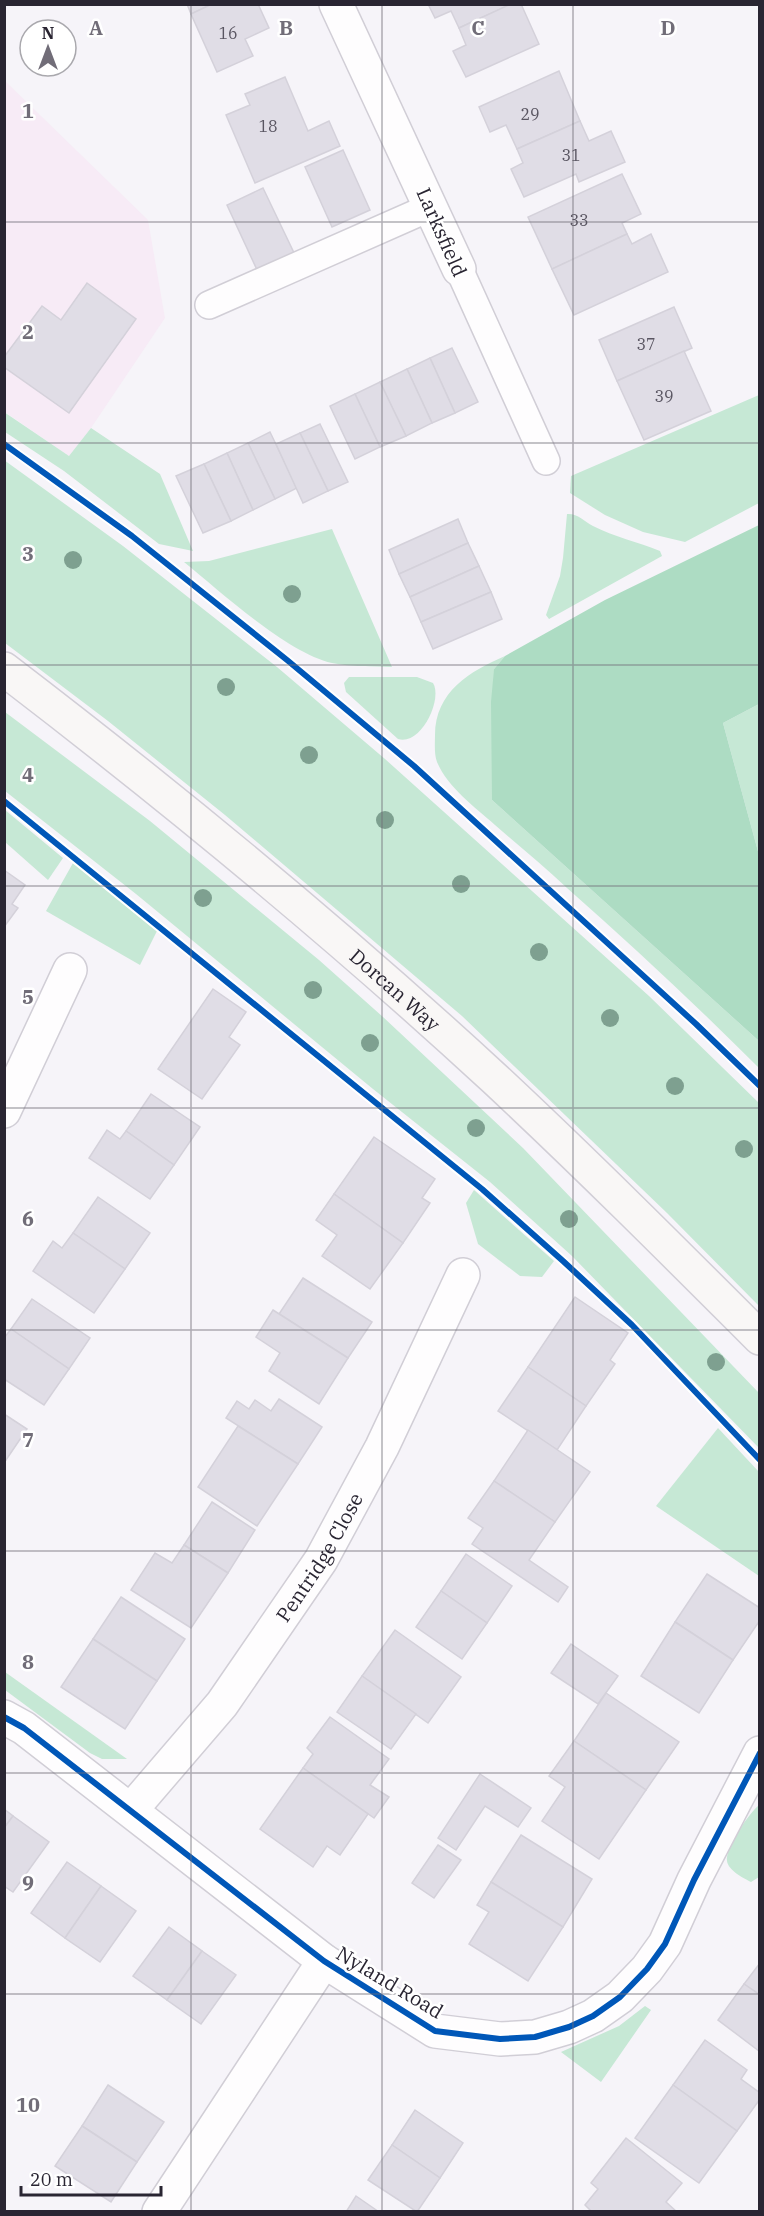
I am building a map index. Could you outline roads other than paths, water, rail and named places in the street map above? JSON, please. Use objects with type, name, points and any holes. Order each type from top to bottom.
[{"type":"main road","name":"Dorcan Way","points":[[4,669],[190,816],[326,928],[503,1086],[628,1206],[759,1338]]},
{"type":"street","name":"Larksfield","points":[[336,4],[459,268]]},
{"type":"street","points":[[4,1112],[70,970]]},
{"type":"street","name":"Pentridge Close","points":[[131,1810],[222,1704],[321,1560],[381,1447],[463,1275]]},
{"type":"street","name":"Nyland Road","points":[[4,1717],[24,1728],[324,1961],[435,2031],[500,2039],[534,2037],[569,2027],[593,2016],[620,1997],[647,1969],[665,1944],[694,1880],[758,1757]]},
{"type":"street","name":"Nyland Road","points":[[159,2211],[324,1961]]},
{"type":"lane","points":[[209,305],[431,207]]},
{"type":"lane","name":"Larksfield","points":[[459,268],[546,461]]}]
